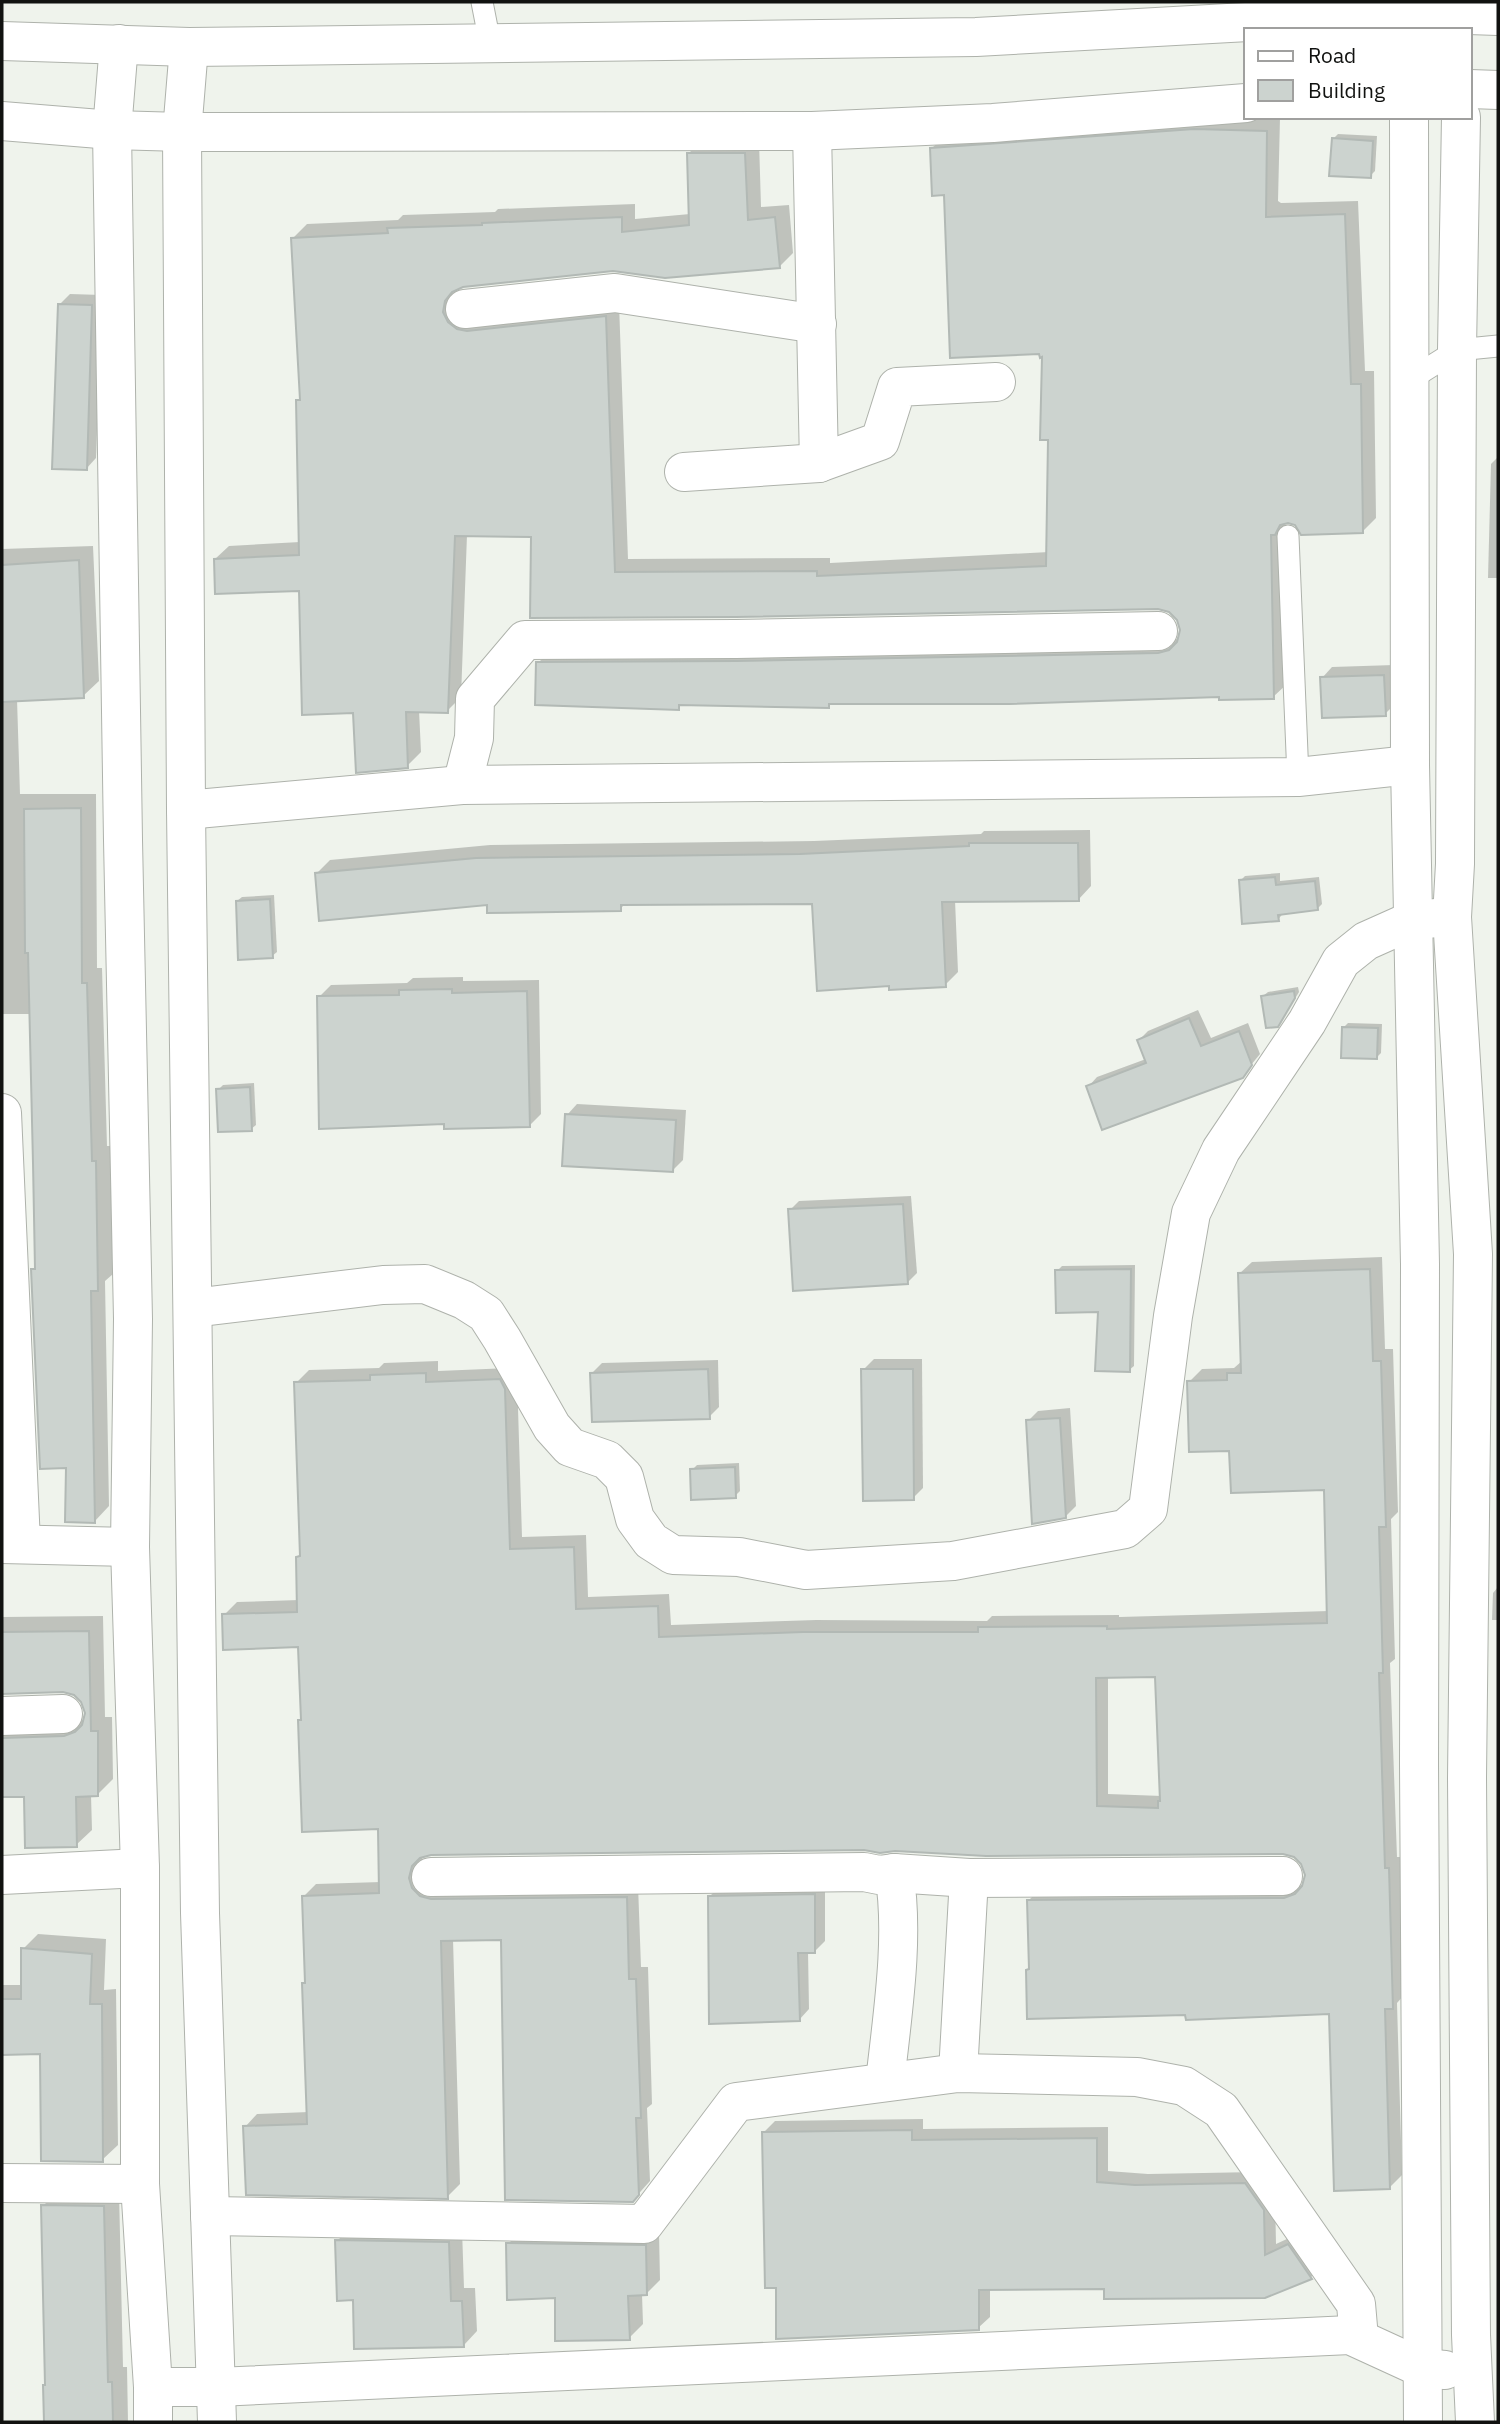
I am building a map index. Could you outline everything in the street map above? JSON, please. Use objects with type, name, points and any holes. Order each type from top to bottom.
[{"type":"street","points":[[2,41],[189,47],[976,37],[1410,22],[1460,23],[1498,16]]},
{"type":"street","points":[[119,44],[112,130],[133,1319],[130,1547],[140,1868],[140,2184],[153,2404],[217,2405],[1350,2335],[1422,2368],[1472,2373]]},
{"type":"street","points":[[189,47],[182,132],[186,810],[200,1913],[217,2405]]},
{"type":"street","points":[[1472,89],[1498,90]]},
{"type":"street","points":[[2,121],[112,130],[182,132],[812,131],[993,123],[1244,103]]},
{"type":"street","points":[[1409,119],[1410,765],[1420,1264],[1423,2422]]},
{"type":"street","points":[[1461,119],[1457,350],[1455,864],[1452,917],[1486,1254],[1483,1777],[1472,2373],[1475,2422]]},
{"type":"street","points":[[812,131],[818,464]]},
{"type":"street","points":[[465,309],[615,293],[817,324]]},
{"type":"street","points":[[684,472],[818,464],[880,441],[897,387],[996,382]]},
{"type":"street","points":[[462,785],[474,738],[475,699],[525,640],[1158,631]]},
{"type":"street","points":[[186,810],[462,785],[1297,777],[1410,765]]},
{"type":"street","points":[[193,1308],[383,1285],[425,1284],[464,1300],[486,1314],[552,1427],[570,1447],[607,1460],[624,1477],[635,1519],[651,1541],[673,1555],[739,1557],[806,1570],[953,1561],[1125,1529],[1148,1509],[1173,1316],[1191,1213],[1221,1150],[1307,1022],[1341,961],[1366,941],[1413,920],[1452,917]]},
{"type":"street","points":[[2,1113],[12,1544],[130,1547]]},
{"type":"street","points":[[2,1716],[63,1714]]},
{"type":"street","points":[[2,1875],[140,1868]]},
{"type":"street","points":[[431,1877],[864,1872],[879,1875],[894,1873],[969,1878],[1283,1876]]},
{"type":"street","points":[[885,2082],[894,1994],[898,1898],[894,1873]]},
{"type":"street","points":[[958,2073],[969,1878]]},
{"type":"street","points":[[210,2216],[645,2224],[736,2102],[958,2073],[1137,2077],[1184,2086],[1221,2110],[1356,2304],[1357,2327],[1350,2335]]},
{"type":"street","points":[[2,2183],[140,2184]]},
{"type":"lane","points":[[482,2],[490,43]]},
{"type":"lane","points":[[1411,379],[1457,350],[1498,346]]},
{"type":"lane","points":[[1287,536],[1297,777]]},
{"type":"building","points":[[1194,129],[1267,131],[1266,217],[1345,214],[1351,384],[1361,384],[1363,533],[1301,535],[1295,525],[1288,523],[1280,525],[1275,535],[1271,535],[1274,699],[1219,700],[1219,697],[1009,704],[829,704],[829,708],[679,705],[679,710],[535,705],[536,662],[1158,653],[1169,650],[1177,642],[1180,630],[1177,620],[1169,612],[1158,609],[530,618],[531,537],[455,536],[448,713],[406,712],[408,768],[356,773],[353,713],[302,715],[299,591],[215,594],[214,559],[299,555],[296,400],[300,400],[291,238],[388,233],[387,228],[622,217],[622,232],[689,225],[687,153],[745,153],[748,220],[775,217],[780,268],[665,278],[613,271],[463,287],[452,292],[445,301],[443,312],[448,322],[457,329],[467,331],[606,316],[615,572],[817,571],[817,576],[1046,566],[1048,440],[1040,440],[1042,357],[1040,358],[1039,354],[950,358],[944,195],[932,196],[930,148]]},
{"type":"building","points":[[1332,138],[1373,141],[1371,178],[1329,176]]},
{"type":"building","points":[[58,304],[92,305],[87,470],[52,469]]},
{"type":"building","points":[[79,560],[84,698],[2,702],[2,565]]},
{"type":"building","points":[[1384,675],[1386,716],[1322,718],[1320,677]]},
{"type":"building","points":[[81,808],[82,983],[87,983],[92,1161],[96,1161],[98,1291],[91,1291],[95,1523],[65,1522],[66,1468],[40,1469],[31,1269],[35,1269],[28,953],[25,953],[24,809]]},
{"type":"building","points":[[969,843],[1078,843],[1079,901],[942,902],[946,987],[889,990],[889,986],[817,991],[812,904],[621,905],[621,911],[487,913],[487,905],[319,921],[315,873],[476,858],[800,854],[969,846]]},
{"type":"building","points":[[1275,877],[1276,885],[1315,881],[1318,910],[1278,915],[1279,921],[1242,924],[1239,880]]},
{"type":"building","points":[[270,899],[273,958],[238,960],[236,901]]},
{"type":"building","points":[[452,989],[452,993],[527,991],[530,1127],[444,1129],[444,1124],[319,1129],[317,996],[399,995],[399,990]]},
{"type":"building","points":[[1294,991],[1295,998],[1278,1027],[1266,1028],[1261,996]]},
{"type":"building","points":[[1189,1018],[1201,1046],[1239,1031],[1252,1065],[1243,1078],[1102,1130],[1086,1086],[1146,1063],[1137,1040]]},
{"type":"building","points":[[1342,1027],[1378,1028],[1377,1059],[1341,1058]]},
{"type":"building","points":[[250,1087],[252,1131],[218,1132],[216,1089]]},
{"type":"building","points":[[565,1114],[676,1120],[673,1172],[562,1166]]},
{"type":"building","points":[[903,1204],[908,1284],[793,1291],[788,1209]]},
{"type":"building","points":[[1131,1269],[1130,1372],[1095,1371],[1098,1312],[1056,1313],[1055,1270]]},
{"type":"building","points":[[1370,1269],[1373,1361],[1381,1361],[1386,1527],[1379,1527],[1383,1673],[1379,1673],[1385,1868],[1389,1868],[1393,2009],[1385,2009],[1390,2189],[1334,2191],[1329,2014],[1186,2020],[1185,2015],[1027,2019],[1027,1900],[1284,1898],[1295,1894],[1302,1886],[1305,1875],[1301,1864],[1294,1857],[1283,1854],[986,1856],[895,1851],[880,1853],[864,1850],[431,1855],[420,1858],[412,1866],[409,1878],[412,1888],[420,1896],[431,1899],[627,1897],[629,1979],[636,1979],[641,2118],[636,2118],[639,2195],[633,2202],[505,2200],[501,1940],[441,1941],[448,2199],[246,2195],[243,2126],[307,2124],[302,1896],[379,1893],[378,1829],[302,1832],[298,1647],[223,1650],[222,1614],[297,1612],[296,1557],[300,1556],[294,1382],[370,1380],[370,1375],[426,1373],[426,1382],[500,1379],[505,1389],[510,1549],[574,1547],[576,1609],[658,1606],[659,1637],[803,1632],[978,1632],[978,1627],[1107,1626],[1107,1629],[1327,1623],[1324,1490],[1231,1493],[1229,1451],[1189,1452],[1187,1381],[1227,1380],[1227,1373],[1241,1373],[1238,1273]],"holes":[[[1155,1677],[1160,1801],[1158,1808],[1097,1806],[1096,1678]]]},
{"type":"building","points":[[708,1369],[710,1419],[592,1422],[590,1373]]},
{"type":"building","points":[[861,1369],[913,1369],[914,1500],[863,1501]]},
{"type":"building","points":[[1060,1418],[1066,1518],[1032,1524],[1026,1420]]},
{"type":"building","points":[[735,1467],[736,1498],[691,1500],[690,1469]]},
{"type":"building","points":[[89,1631],[91,1731],[98,1731],[98,1796],[76,1797],[77,1847],[25,1848],[24,1797],[2,1797],[2,1738],[64,1736],[75,1732],[82,1725],[85,1713],[81,1702],[74,1695],[63,1692],[2,1694],[2,1632]]},
{"type":"building","points":[[815,1894],[815,1953],[798,1953],[800,2021],[709,2024],[708,1896]]},
{"type":"building","points":[[21,1948],[92,1954],[90,2004],[102,2004],[103,2162],[41,2161],[40,2054],[2,2055],[2,1999],[21,1999]]},
{"type":"building","points":[[912,2130],[912,2140],[1097,2138],[1097,2182],[1135,2185],[1245,2183],[1264,2210],[1265,2255],[1288,2244],[1312,2279],[1265,2298],[1104,2299],[1104,2289],[979,2290],[979,2330],[776,2339],[776,2288],[765,2288],[762,2132]]},
{"type":"building","points":[[41,2205],[104,2206],[108,2382],[112,2382],[113,2422],[44,2422]]},
{"type":"building","points":[[335,2240],[449,2242],[451,2301],[462,2301],[464,2347],[354,2349],[353,2300],[337,2301]]},
{"type":"building","points":[[506,2243],[646,2245],[647,2295],[628,2296],[630,2340],[555,2341],[555,2298],[507,2300]]}]
